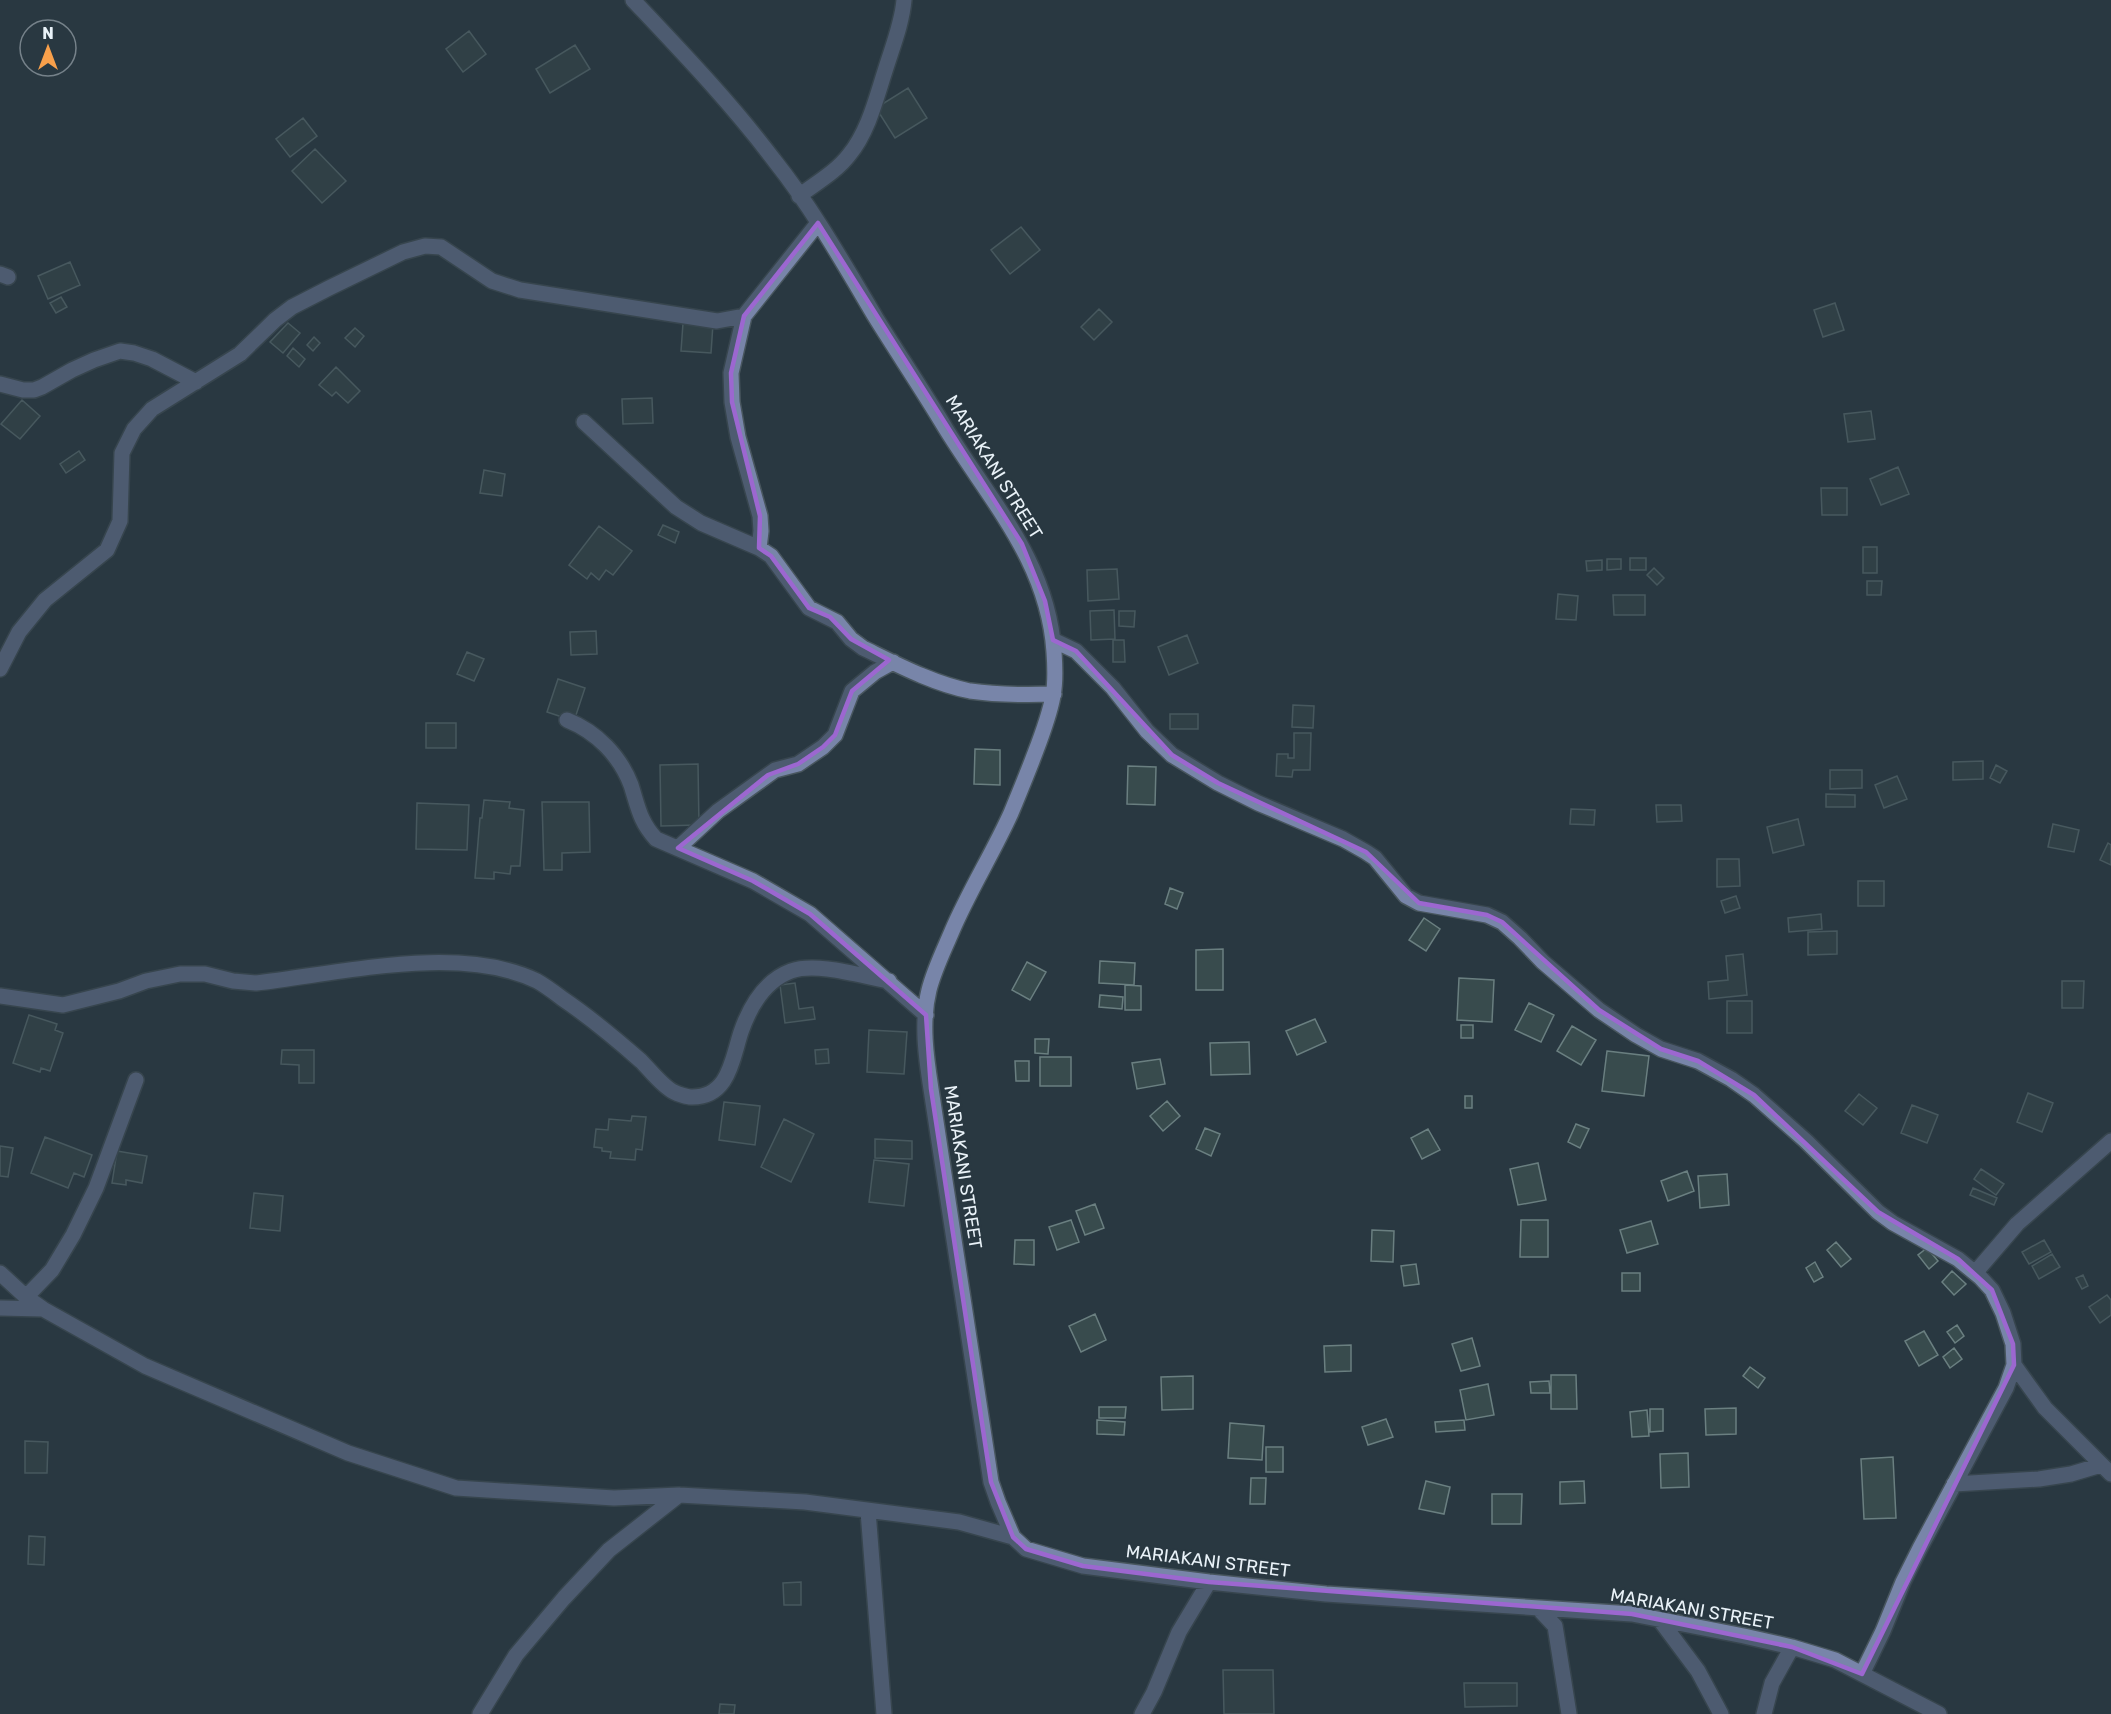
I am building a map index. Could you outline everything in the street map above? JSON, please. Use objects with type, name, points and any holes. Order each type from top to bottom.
[{"type":"street","name":"MARIAKANI STREET","points":[[633,0],[734,109],[776,162],[818,223],[963,455],[1007,518],[1022,544],[1045,601],[1053,640],[1055,671],[1054,694],[1042,736],[1010,815],[976,880],[943,952],[929,990],[926,1015],[926,1056],[992,1482],[1013,1537],[1026,1549],[1083,1566],[1209,1582],[1326,1594],[1632,1614],[1792,1647],[1834,1660],[1939,1714]]},
{"type":"street","points":[[799,196],[838,167],[850,155],[864,130],[893,46],[903,13],[904,0]]},
{"type":"street","points":[[759,548],[760,516],[738,436],[732,402],[731,373],[744,316],[818,223]]},
{"type":"street","points":[[0,669],[19,632],[45,600],[107,550],[120,520],[122,453],[134,429],[152,410],[240,354],[274,320],[292,307],[403,252],[425,246],[441,247],[492,281],[520,290],[717,321],[744,316]]},
{"type":"street","points":[[0,384],[23,390],[34,390],[87,363],[120,351],[152,359],[196,382]]},
{"type":"street","points":[[584,422],[688,516],[759,548],[771,556],[809,608],[837,622],[851,639],[863,648],[948,685],[970,691],[1013,695],[1054,694]]},
{"type":"street","points":[[1053,640],[1076,651],[1113,688],[1147,731],[1172,755],[1218,783],[1258,803],[1343,839],[1366,852],[1375,858],[1406,896],[1419,903],[1487,915],[1502,922],[1543,962],[1599,1010],[1644,1040],[1661,1049],[1698,1061],[1754,1095],[1806,1141],[1878,1212],[1893,1223],[1958,1259],[1992,1290],[2003,1313],[2013,1344],[2014,1365],[2006,1388],[1903,1582],[1862,1674]]},
{"type":"street","points":[[678,848],[718,811],[775,770],[798,764],[823,747],[835,735],[852,692],[875,672],[892,662]]},
{"type":"street","points":[[567,720],[600,740],[614,755],[625,771],[646,829],[656,840],[753,882],[810,914],[926,1015]]},
{"type":"street","points":[[0,996],[63,1005],[108,995],[146,981],[180,974],[205,974],[232,981],[256,983],[394,965],[449,963],[484,966],[538,981],[613,1036],[673,1092],[691,1097],[709,1094],[722,1084],[731,1068],[742,1030],[755,1000],[771,981],[792,970],[816,968],[889,981]]},
{"type":"street","points":[[26,1297],[51,1270],[73,1235],[96,1188],[136,1080]]},
{"type":"street","points":[[1975,1273],[2017,1224],[2111,1141]]},
{"type":"street","points":[[0,1273],[43,1309],[145,1366],[348,1453],[456,1488],[614,1498],[679,1495],[805,1502],[959,1522],[1013,1537]]},
{"type":"street","points":[[0,1308],[43,1309]]},
{"type":"street","points":[[2014,1365],[2045,1408],[2106,1469]]},
{"type":"street","points":[[1954,1485],[2039,1479],[2106,1469]]},
{"type":"street","points":[[480,1714],[516,1655],[564,1598],[609,1550],[679,1495]]},
{"type":"street","points":[[868,1511],[884,1714]]},
{"type":"street","points":[[1142,1714],[1154,1692],[1179,1632],[1209,1582]]},
{"type":"street","points":[[1539,1609],[1556,1626],[1569,1714]]},
{"type":"street","points":[[1660,1620],[1698,1671],[1721,1714]]},
{"type":"street","points":[[1764,1714],[1772,1683],[1792,1647]]},
{"type":"highlighted area","points":[[818,223],[1022,544],[1045,601],[1053,640],[1076,651],[1172,755],[1218,783],[1366,852],[1419,903],[1487,915],[1502,922],[1599,1010],[1661,1049],[1698,1061],[1754,1095],[1878,1212],[1958,1259],[1992,1290],[2013,1344],[2014,1365],[1862,1674],[1792,1647],[1632,1614],[1209,1582],[1083,1566],[1026,1549],[1013,1537],[991,1482],[931,1089],[926,1015],[810,914],[753,881],[678,848],[768,775],[798,764],[823,747],[835,735],[852,691],[889,660],[851,639],[830,617],[809,608],[771,556],[759,548],[760,516],[732,402],[731,373],[744,316]]},
{"type":"building","points":[[469,31],[486,54],[463,72],[446,49]]},
{"type":"building","points":[[575,45],[590,69],[550,93],[536,69]]},
{"type":"building","points":[[908,88],[927,118],[895,138],[876,108]]},
{"type":"building","points":[[303,118],[317,136],[290,157],[276,139]]},
{"type":"building","points":[[315,149],[346,181],[322,203],[292,171]]},
{"type":"building","points":[[1021,227],[1040,250],[1010,274],[991,250]]},
{"type":"building","points":[[70,262],[80,285],[48,299],[38,276]]},
{"type":"building","points":[[61,297],[67,307],[56,313],[50,303]]},
{"type":"building","points":[[1835,303],[1844,330],[1823,337],[1814,310]]},
{"type":"building","points":[[1099,309],[1112,322],[1094,340],[1081,327]]},
{"type":"building","points":[[288,323],[300,333],[283,353],[270,342]]},
{"type":"building","points":[[683,323],[713,324],[711,353],[681,351]]},
{"type":"building","points":[[355,328],[364,336],[355,347],[345,338]]},
{"type":"building","points":[[314,337],[320,343],[313,351],[307,345]]},
{"type":"building","points":[[293,348],[305,359],[299,367],[287,356]]},
{"type":"building","points":[[336,367],[360,391],[348,403],[336,392],[332,396],[319,385]]},
{"type":"building","points":[[652,398],[653,423],[623,424],[622,399]]},
{"type":"building","points":[[22,400],[40,416],[20,439],[1,424]]},
{"type":"building","points":[[1871,411],[1875,439],[1848,442],[1844,414]]},
{"type":"building","points":[[79,451],[85,460],[66,473],[60,464]]},
{"type":"building","points":[[1898,467],[1909,494],[1881,505],[1870,479]]},
{"type":"building","points":[[484,470],[505,474],[502,496],[480,493]]},
{"type":"building","points":[[1821,488],[1847,488],[1847,515],[1822,515]]},
{"type":"building","points":[[663,525],[679,532],[675,543],[658,535]]},
{"type":"building","points":[[599,526],[632,551],[613,575],[606,570],[599,580],[591,573],[587,579],[569,565]]},
{"type":"building","points":[[1863,547],[1877,547],[1877,573],[1863,573]]},
{"type":"building","points":[[1630,558],[1646,558],[1646,570],[1630,570]]},
{"type":"building","points":[[1607,559],[1621,559],[1621,569],[1607,570]]},
{"type":"building","points":[[1602,560],[1602,570],[1587,571],[1586,561]]},
{"type":"building","points":[[1654,568],[1664,578],[1657,585],[1647,575]]},
{"type":"building","points":[[1117,569],[1119,599],[1088,601],[1087,570]]},
{"type":"building","points":[[1867,581],[1882,581],[1881,595],[1867,595]]},
{"type":"building","points":[[1558,594],[1578,596],[1576,620],[1556,619]]},
{"type":"building","points":[[1613,595],[1645,595],[1645,615],[1614,615]]},
{"type":"building","points":[[1114,610],[1115,639],[1091,640],[1090,611]]},
{"type":"building","points":[[1119,611],[1135,611],[1134,627],[1119,626]]},
{"type":"building","points":[[596,631],[597,654],[571,655],[570,632]]},
{"type":"building","points":[[1187,635],[1198,663],[1169,675],[1158,647]]},
{"type":"building","points":[[1113,640],[1124,640],[1125,662],[1113,662]]},
{"type":"building","points":[[467,652],[484,659],[474,681],[457,674]]},
{"type":"building","points":[[558,679],[585,688],[574,721],[547,712]]},
{"type":"building","points":[[1293,705],[1314,706],[1313,728],[1292,727]]},
{"type":"building","points":[[1170,714],[1198,714],[1198,729],[1170,729]]},
{"type":"building","points":[[426,723],[456,723],[456,748],[426,748]]},
{"type":"building","points":[[1294,733],[1311,733],[1310,770],[1293,770],[1292,777],[1276,776],[1277,754],[1288,754],[1288,758],[1294,758]]},
{"type":"building","points":[[975,749],[1000,750],[1000,785],[974,784]]},
{"type":"building","points":[[1983,761],[1983,779],[1953,780],[1953,762]]},
{"type":"building","points":[[698,764],[699,825],[661,826],[660,765]]},
{"type":"building","points":[[1996,765],[2007,771],[2000,783],[1990,778]]},
{"type":"building","points":[[1128,766],[1156,767],[1155,805],[1127,804]]},
{"type":"building","points":[[1830,770],[1862,770],[1862,788],[1830,789]]},
{"type":"building","points":[[1897,776],[1907,799],[1884,808],[1875,785]]},
{"type":"building","points":[[1826,794],[1855,795],[1855,807],[1826,807]]},
{"type":"building","points":[[484,800],[510,802],[509,808],[524,810],[520,866],[511,866],[510,874],[494,872],[494,879],[475,878],[480,818],[482,818]]},
{"type":"building","points":[[542,802],[589,802],[590,852],[562,853],[562,870],[544,870]]},
{"type":"building","points":[[417,803],[469,805],[467,850],[416,849]]},
{"type":"building","points":[[1656,805],[1681,805],[1682,821],[1657,822]]},
{"type":"building","points":[[1571,809],[1595,810],[1594,825],[1570,824]]},
{"type":"building","points":[[1798,819],[1804,845],[1773,853],[1767,827]]},
{"type":"building","points":[[2053,824],[2079,830],[2074,852],[2048,847]]},
{"type":"building","points":[[2108,843],[2111,845],[2111,865],[2100,860]]},
{"type":"building","points":[[1717,859],[1739,859],[1740,886],[1717,887]]},
{"type":"building","points":[[1858,881],[1884,881],[1884,906],[1858,906]]},
{"type":"building","points":[[1170,888],[1183,893],[1177,909],[1165,904]]},
{"type":"building","points":[[1736,896],[1740,908],[1725,913],[1721,901]]},
{"type":"building","points":[[1821,914],[1822,929],[1789,932],[1788,918]]},
{"type":"building","points":[[1424,918],[1440,929],[1426,951],[1409,940]]},
{"type":"building","points":[[1837,931],[1837,954],[1808,955],[1808,932]]},
{"type":"building","points":[[1223,949],[1223,990],[1196,990],[1196,950]]},
{"type":"building","points":[[1743,954],[1747,995],[1709,999],[1708,982],[1728,980],[1726,956]]},
{"type":"building","points":[[1100,961],[1135,963],[1134,985],[1099,983]]},
{"type":"building","points":[[1027,962],[1046,972],[1030,1000],[1012,990]]},
{"type":"building","points":[[1459,978],[1494,980],[1492,1022],[1457,1020]]},
{"type":"building","points":[[2062,981],[2084,981],[2083,1008],[2062,1008]]},
{"type":"building","points":[[795,983],[799,1009],[813,1007],[815,1019],[785,1023],[780,985]]},
{"type":"building","points":[[1125,985],[1141,986],[1141,1010],[1125,1010]]},
{"type":"building","points":[[1100,995],[1123,997],[1122,1009],[1099,1007]]},
{"type":"building","points":[[1727,1001],[1752,1001],[1752,1033],[1727,1033]]},
{"type":"building","points":[[1529,1003],[1554,1015],[1541,1042],[1515,1030]]},
{"type":"building","points":[[29,1015],[57,1024],[55,1030],[63,1033],[50,1071],[41,1068],[40,1072],[13,1063]]},
{"type":"building","points":[[1315,1019],[1326,1042],[1297,1055],[1286,1031]]},
{"type":"building","points":[[1461,1025],[1473,1025],[1473,1038],[1461,1038]]},
{"type":"building","points":[[1572,1026],[1596,1040],[1581,1065],[1557,1051]]},
{"type":"building","points":[[869,1030],[907,1032],[904,1074],[867,1072]]},
{"type":"building","points":[[1035,1039],[1049,1039],[1048,1054],[1035,1053]]},
{"type":"building","points":[[1249,1042],[1250,1074],[1211,1075],[1210,1043]]},
{"type":"building","points":[[828,1049],[829,1063],[816,1064],[815,1050]]},
{"type":"building","points":[[282,1050],[314,1050],[314,1083],[299,1083],[299,1065],[281,1064]]},
{"type":"building","points":[[1607,1051],[1649,1056],[1644,1096],[1602,1091]]},
{"type":"building","points":[[1040,1057],[1071,1057],[1071,1086],[1040,1086]]},
{"type":"building","points":[[1160,1059],[1165,1084],[1137,1089],[1132,1063]]},
{"type":"building","points":[[1015,1061],[1029,1061],[1029,1081],[1016,1081]]},
{"type":"building","points":[[2028,1093],[2053,1103],[2042,1132],[2017,1122]]},
{"type":"building","points":[[1859,1094],[1877,1108],[1863,1125],[1845,1111]]},
{"type":"building","points":[[1465,1096],[1472,1096],[1472,1108],[1465,1108]]},
{"type":"building","points":[[1167,1101],[1180,1116],[1163,1131],[1150,1116]]},
{"type":"building","points":[[724,1102],[760,1106],[755,1145],[719,1140]]},
{"type":"building","points":[[1912,1105],[1938,1115],[1927,1143],[1901,1133]]},
{"type":"building","points":[[632,1116],[646,1117],[642,1150],[636,1149],[635,1160],[610,1158],[611,1152],[594,1147],[596,1129],[608,1130],[609,1119],[631,1121]]},
{"type":"building","points":[[784,1119],[814,1134],[791,1182],[761,1167]]},
{"type":"building","points":[[1576,1124],[1589,1129],[1580,1148],[1568,1142]]},
{"type":"building","points":[[1205,1128],[1220,1134],[1211,1156],[1196,1149]]},
{"type":"building","points":[[1428,1129],[1440,1150],[1422,1159],[1411,1138]]},
{"type":"building","points":[[45,1137],[92,1155],[84,1177],[74,1173],[68,1188],[31,1173]]},
{"type":"building","points":[[875,1139],[912,1141],[912,1159],[875,1158]]},
{"type":"building","points":[[0,1146],[13,1148],[8,1177],[0,1176]]},
{"type":"building","points":[[117,1151],[147,1156],[142,1183],[126,1180],[126,1185],[112,1183]]},
{"type":"building","points":[[874,1160],[909,1164],[904,1206],[869,1202]]},
{"type":"building","points":[[1538,1163],[1546,1200],[1518,1205],[1510,1169]]},
{"type":"building","points":[[1981,1169],[2004,1184],[1996,1195],[1974,1179]]},
{"type":"building","points":[[1687,1171],[1694,1191],[1668,1201],[1661,1181]]},
{"type":"building","points":[[1727,1174],[1729,1205],[1700,1208],[1698,1176]]},
{"type":"building","points":[[1973,1188],[1997,1198],[1994,1205],[1970,1195]]},
{"type":"building","points":[[254,1193],[283,1196],[280,1231],[250,1228]]},
{"type":"building","points":[[1095,1204],[1104,1228],[1085,1235],[1076,1211]]},
{"type":"building","points":[[1071,1220],[1079,1242],[1057,1250],[1049,1227]]},
{"type":"building","points":[[1521,1220],[1548,1220],[1548,1257],[1520,1257]]},
{"type":"building","points":[[1651,1221],[1658,1244],[1627,1253],[1620,1230]]},
{"type":"building","points":[[1372,1230],[1394,1231],[1393,1262],[1371,1261]]},
{"type":"building","points":[[1015,1240],[1034,1240],[1034,1265],[1014,1264]]},
{"type":"building","points":[[2044,1240],[2051,1252],[2029,1264],[2022,1252]]},
{"type":"building","points":[[1836,1242],[1851,1259],[1841,1267],[1827,1250]]},
{"type":"building","points":[[1927,1248],[1938,1261],[1929,1269],[1918,1255]]},
{"type":"building","points":[[2052,1254],[2060,1267],[2039,1279],[2032,1266]]},
{"type":"building","points":[[1815,1262],[1823,1277],[1814,1282],[1806,1268]]},
{"type":"building","points":[[1416,1264],[1419,1284],[1404,1286],[1401,1266]]},
{"type":"building","points":[[1952,1271],[1966,1284],[1954,1295],[1942,1282]]},
{"type":"building","points":[[1622,1273],[1640,1273],[1640,1291],[1622,1291]]},
{"type":"building","points":[[2083,1275],[2088,1286],[2082,1289],[2076,1278]]},
{"type":"building","points":[[2107,1295],[2111,1300],[2111,1315],[2100,1323],[2089,1307]]},
{"type":"building","points":[[1095,1314],[1106,1340],[1081,1352],[1069,1326]]},
{"type":"building","points":[[1957,1325],[1964,1336],[1955,1343],[1947,1332]]},
{"type":"building","points":[[1924,1331],[1938,1355],[1919,1366],[1905,1341]]},
{"type":"building","points":[[1472,1338],[1480,1366],[1461,1371],[1452,1344]]},
{"type":"building","points":[[1351,1345],[1351,1371],[1325,1372],[1324,1346]]},
{"type":"building","points":[[1954,1348],[1962,1359],[1950,1368],[1943,1357]]},
{"type":"building","points":[[1750,1367],[1765,1378],[1758,1388],[1743,1376]]},
{"type":"building","points":[[1551,1375],[1576,1375],[1577,1409],[1551,1409]]},
{"type":"building","points":[[1193,1376],[1193,1409],[1162,1410],[1161,1377]]},
{"type":"building","points":[[1549,1381],[1550,1393],[1531,1393],[1530,1382]]},
{"type":"building","points":[[1488,1384],[1494,1415],[1466,1420],[1460,1390]]},
{"type":"building","points":[[1099,1407],[1126,1407],[1125,1418],[1099,1418]]},
{"type":"building","points":[[1736,1408],[1736,1434],[1706,1435],[1705,1409]]},
{"type":"building","points":[[1650,1409],[1663,1409],[1663,1431],[1650,1432]]},
{"type":"building","points":[[1647,1410],[1649,1436],[1632,1437],[1630,1412]]},
{"type":"building","points":[[1386,1419],[1393,1437],[1368,1445],[1362,1427]]},
{"type":"building","points":[[1097,1420],[1125,1422],[1124,1435],[1097,1434]]},
{"type":"building","points":[[1464,1420],[1465,1430],[1436,1432],[1435,1422]]},
{"type":"building","points":[[1230,1423],[1264,1426],[1262,1460],[1228,1458]]},
{"type":"building","points":[[25,1441],[48,1442],[47,1473],[25,1473]]},
{"type":"building","points":[[1266,1447],[1283,1447],[1283,1472],[1266,1472]]},
{"type":"building","points":[[1688,1453],[1689,1487],[1661,1488],[1660,1454]]},
{"type":"building","points":[[1893,1457],[1896,1518],[1864,1519],[1861,1459]]},
{"type":"building","points":[[1251,1478],[1266,1478],[1265,1504],[1250,1504]]},
{"type":"building","points":[[1426,1481],[1450,1487],[1444,1514],[1419,1509]]},
{"type":"building","points":[[1584,1481],[1585,1503],[1560,1504],[1560,1482]]},
{"type":"building","points":[[1492,1494],[1522,1494],[1521,1524],[1492,1524]]},
{"type":"building","points":[[29,1536],[45,1537],[44,1565],[28,1564]]},
{"type":"building","points":[[801,1582],[801,1605],[784,1605],[783,1583]]},
{"type":"building","points":[[1223,1670],[1273,1670],[1274,1714],[1224,1714]]},
{"type":"building","points":[[1464,1683],[1517,1683],[1517,1706],[1465,1707]]},
{"type":"building","points":[[720,1704],[735,1705],[734,1714],[719,1714]]}]
